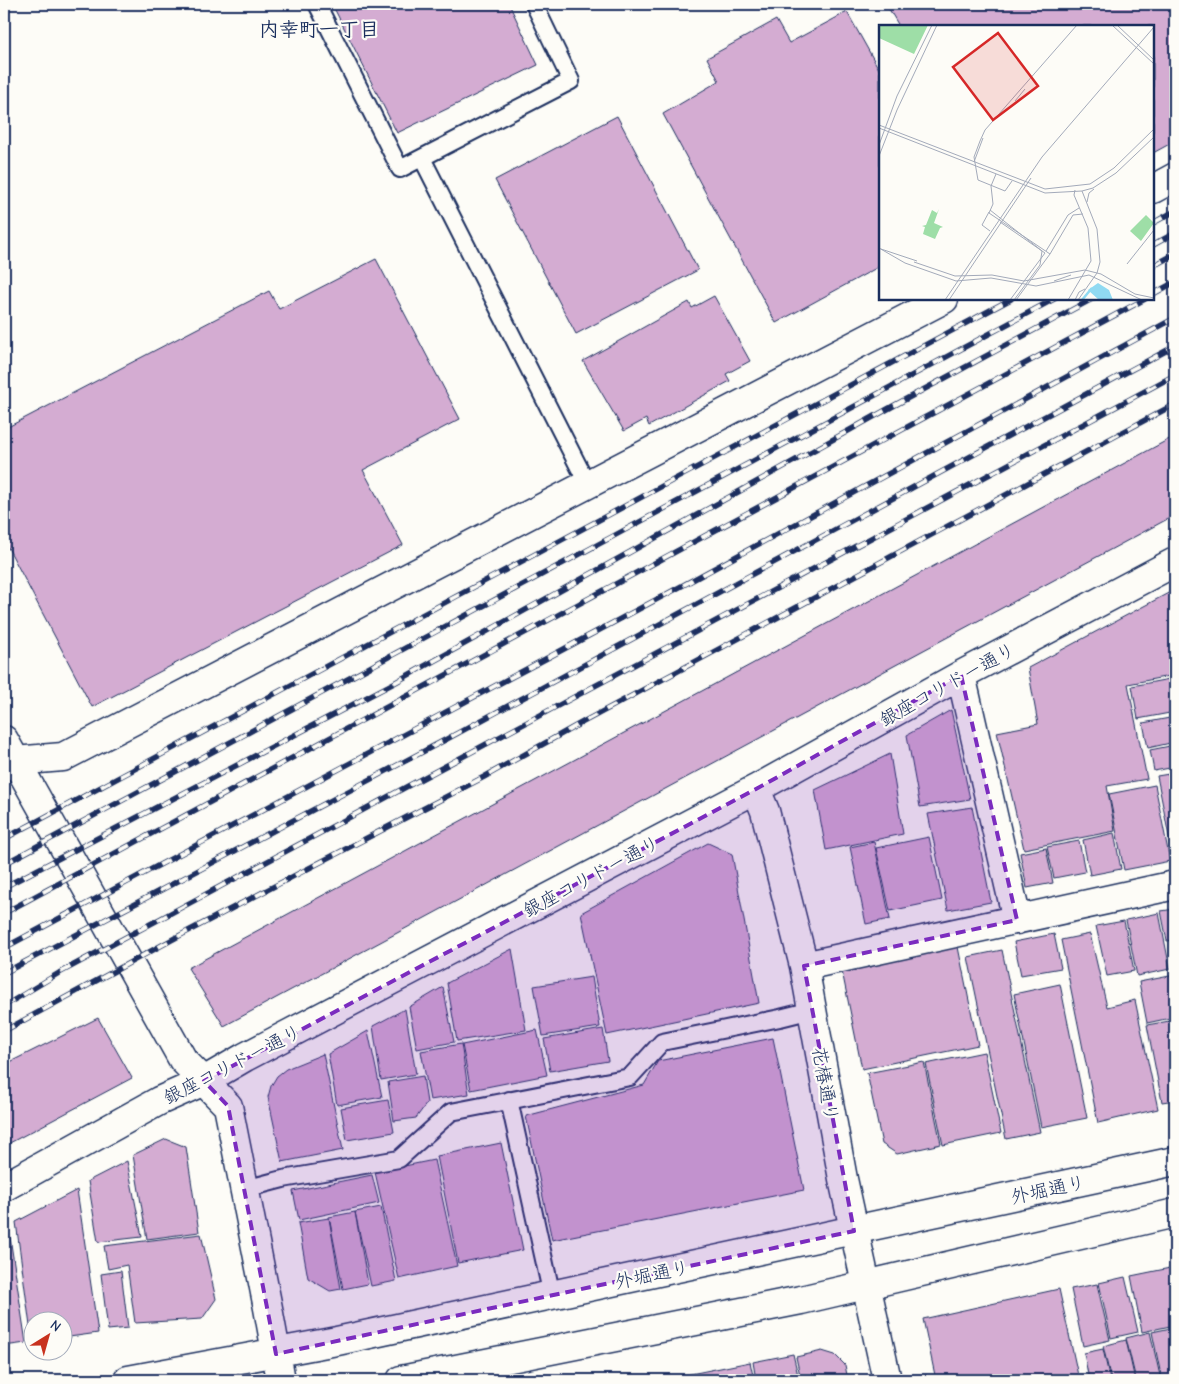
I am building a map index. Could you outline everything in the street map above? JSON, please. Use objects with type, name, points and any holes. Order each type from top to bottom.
[{"type":"street","points":[[1154,188],[1175,177]]},
{"type":"street","points":[[7,756],[63,757],[942,300]]},
{"type":"street","name":"銀座コリドー通り","points":[[4,1186],[159,1101],[204,1081],[245,1057],[756,789],[961,675],[1175,562]]},
{"type":"street","points":[[961,675],[1017,920]]},
{"type":"street","points":[[7,756],[183,1060],[228,1106],[281,1380]]},
{"type":"street","name":"花椿通り","points":[[756,789],[765,811],[804,966],[843,1179],[887,1380]]},
{"type":"street","points":[[804,966],[1175,885]]},
{"type":"street","name":"外堀通り","points":[[128,1380],[276,1354],[1175,1161]]},
{"type":"street","points":[[401,1380],[801,1300],[863,1272],[1175,1213]]},
{"type":"lane","points":[[317,4],[400,169],[571,80],[534,4]]},
{"type":"lane","points":[[422,158],[588,485]]},
{"type":"lane","points":[[244,1189],[283,1179],[399,1159],[451,1112],[630,1077],[662,1042],[812,1010]]},
{"type":"lane","points":[[509,1100],[552,1296]]},
{"type":"highlighted area","points":[[961,675],[1017,920],[804,966],[854,1231],[276,1354],[228,1106],[204,1081],[756,789]]},
{"type":"building","points":[[332,4],[509,4],[538,65],[397,133]]},
{"type":"building","points":[[886,4],[1175,4],[1175,141],[1154,152],[1154,25],[898,25]]},
{"type":"building","points":[[847,12],[879,69],[879,267],[776,323],[663,114],[719,81],[707,58],[776,20],[789,43]]},
{"type":"building","points":[[617,116],[698,270],[576,334],[495,180]]},
{"type":"building","points":[[376,259],[460,419],[363,470],[403,545],[92,707],[4,540],[4,429],[269,291],[279,309]]},
{"type":"building","points":[[714,296],[750,361],[726,374],[730,381],[649,426],[646,419],[624,431],[583,361],[689,302],[692,308]]},
{"type":"building","points":[[1175,436],[1175,515],[224,1026],[188,968]]},
{"type":"building","points":[[1174,590],[1175,675],[1128,684],[1147,779],[1107,786],[1115,831],[1024,849],[997,732],[1038,724],[1028,668]]},
{"type":"building","points":[[1175,678],[1175,712],[1138,719],[1132,686]]},
{"type":"building","points":[[951,710],[970,799],[920,807],[907,735]]},
{"type":"building","points":[[1175,717],[1175,742],[1148,748],[1143,723]]},
{"type":"building","points":[[1175,745],[1175,767],[1154,771],[1150,750]]},
{"type":"building","points":[[890,754],[903,834],[826,850],[815,790]]},
{"type":"building","points":[[1175,773],[1175,862],[1174,862],[1157,776]]},
{"type":"building","points":[[1155,785],[1170,861],[1124,870],[1109,794]]},
{"type":"building","points":[[972,807],[991,902],[948,910],[928,814]]},
{"type":"building","points":[[1114,833],[1121,869],[1090,875],[1083,840]]},
{"type":"building","points":[[929,837],[942,900],[890,911],[876,848]]},
{"type":"building","points":[[1079,841],[1085,872],[1054,878],[1047,847]]},
{"type":"building","points":[[874,842],[890,919],[866,924],[850,847]]},
{"type":"building","points":[[708,843],[732,854],[759,1003],[607,1035],[581,913]]},
{"type":"building","points":[[1046,848],[1053,883],[1027,888],[1020,853]]},
{"type":"building","points":[[1175,909],[1175,940],[1167,941],[1161,911]]},
{"type":"building","points":[[1159,913],[1170,969],[1137,976],[1126,920]]},
{"type":"building","points":[[1124,921],[1134,971],[1107,976],[1096,926]]},
{"type":"building","points":[[1054,934],[1061,968],[1021,975],[1014,942]]},
{"type":"building","points":[[1090,934],[1107,1007],[1135,1000],[1158,1109],[1098,1123],[1061,940]]},
{"type":"building","points":[[958,947],[978,1045],[862,1069],[842,971]]},
{"type":"building","points":[[512,949],[526,1030],[457,1041],[447,983]]},
{"type":"building","points":[[1002,950],[1040,1132],[1006,1139],[968,957]]},
{"type":"building","points":[[1175,975],[1175,1017],[1147,1023],[1139,982]]},
{"type":"building","points":[[592,977],[600,1027],[543,1036],[534,986]]},
{"type":"building","points":[[1060,984],[1087,1118],[1041,1127],[1014,994]]},
{"type":"building","points":[[443,987],[454,1042],[417,1049],[409,1007]]},
{"type":"building","points":[[405,1009],[416,1074],[381,1080],[373,1026]]},
{"type":"building","points":[[98,1018],[132,1078],[4,1146],[4,1065]]},
{"type":"building","points":[[1175,1020],[1175,1100],[1162,1102],[1147,1025]]},
{"type":"building","points":[[603,1029],[608,1061],[550,1071],[544,1039]]},
{"type":"building","points":[[537,1030],[547,1075],[471,1090],[462,1045]]},
{"type":"building","points":[[368,1031],[382,1097],[337,1105],[328,1054]]},
{"type":"building","points":[[773,1038],[804,1190],[552,1240],[526,1116],[644,1085],[658,1061]]},
{"type":"building","points":[[461,1044],[469,1094],[430,1100],[421,1051]]},
{"type":"building","points":[[984,1052],[1001,1133],[943,1145],[926,1064]]},
{"type":"building","points":[[323,1054],[343,1150],[282,1162],[268,1097],[271,1086],[277,1076],[286,1069]]},
{"type":"building","points":[[924,1062],[941,1144],[897,1154],[882,1144],[867,1073]]},
{"type":"building","points":[[423,1076],[427,1103],[416,1118],[394,1121],[388,1082]]},
{"type":"building","points":[[388,1100],[394,1132],[347,1140],[341,1108]]},
{"type":"building","points":[[166,1139],[186,1147],[199,1232],[147,1239],[133,1155]]},
{"type":"building","points":[[501,1143],[523,1250],[458,1263],[437,1156]]},
{"type":"building","points":[[434,1160],[457,1266],[399,1279],[375,1172]]},
{"type":"building","points":[[127,1161],[142,1237],[98,1242],[88,1181]]},
{"type":"building","points":[[372,1175],[379,1203],[299,1220],[293,1191]]},
{"type":"building","points":[[77,1190],[98,1333],[72,1337],[72,1312],[28,1312],[16,1222]]},
{"type":"building","points":[[381,1207],[396,1281],[371,1286],[355,1212]]},
{"type":"building","points":[[355,1212],[368,1284],[343,1289],[329,1217]]},
{"type":"building","points":[[329,1218],[341,1289],[330,1291],[308,1278],[298,1223]]},
{"type":"building","points":[[8,1224],[22,1317],[22,1344],[4,1346],[4,1226]]},
{"type":"building","points":[[201,1234],[216,1299],[202,1319],[135,1323],[127,1265],[108,1269],[104,1246]]},
{"type":"building","points":[[1175,1267],[1175,1325],[1142,1332],[1131,1276]]},
{"type":"building","points":[[121,1271],[128,1328],[108,1330],[101,1274]]},
{"type":"building","points":[[1125,1277],[1138,1332],[1111,1338],[1099,1283]]},
{"type":"building","points":[[1097,1284],[1110,1340],[1083,1346],[1071,1289]]},
{"type":"building","points":[[1059,1289],[1079,1380],[936,1380],[923,1319]]},
{"type":"building","points":[[1171,1328],[1175,1347],[1175,1380],[1162,1380],[1152,1332]]},
{"type":"building","points":[[1150,1332],[1161,1380],[1136,1380],[1126,1338]]},
{"type":"building","points":[[1126,1340],[1135,1380],[1111,1380],[1103,1346]]},
{"type":"building","points":[[1103,1349],[1110,1380],[1089,1380],[1084,1353]]},
{"type":"building","points":[[822,1351],[835,1355],[845,1365],[848,1380],[801,1380],[796,1357]]},
{"type":"building","points":[[793,1354],[799,1380],[756,1380],[753,1362]]},
{"type":"building","points":[[750,1362],[754,1380],[666,1379]]},
{"type":"railway","points":[[1154,222],[1175,211]]},
{"type":"railway","points":[[1154,244],[1175,233]]},
{"type":"railway","points":[[1154,265],[1175,254]]},
{"type":"railway","points":[[1154,293],[1175,282]]},
{"type":"railway","points":[[4,839],[1009,300]]},
{"type":"railway","points":[[4,864],[1052,300]]},
{"type":"railway","points":[[4,887],[394,683],[895,405],[1090,300]]},
{"type":"railway","points":[[4,913],[1143,300]]},
{"type":"railway","points":[[4,948],[665,595],[1175,318]]},
{"type":"railway","points":[[4,973],[445,740],[1175,346]]},
{"type":"railway","points":[[4,1006],[59,973],[1175,375]]},
{"type":"railway","points":[[4,1031],[175,938],[484,777],[1175,404]]},
{"type":"district","name":"内幸町一丁目","points":[[319,29]]}]
